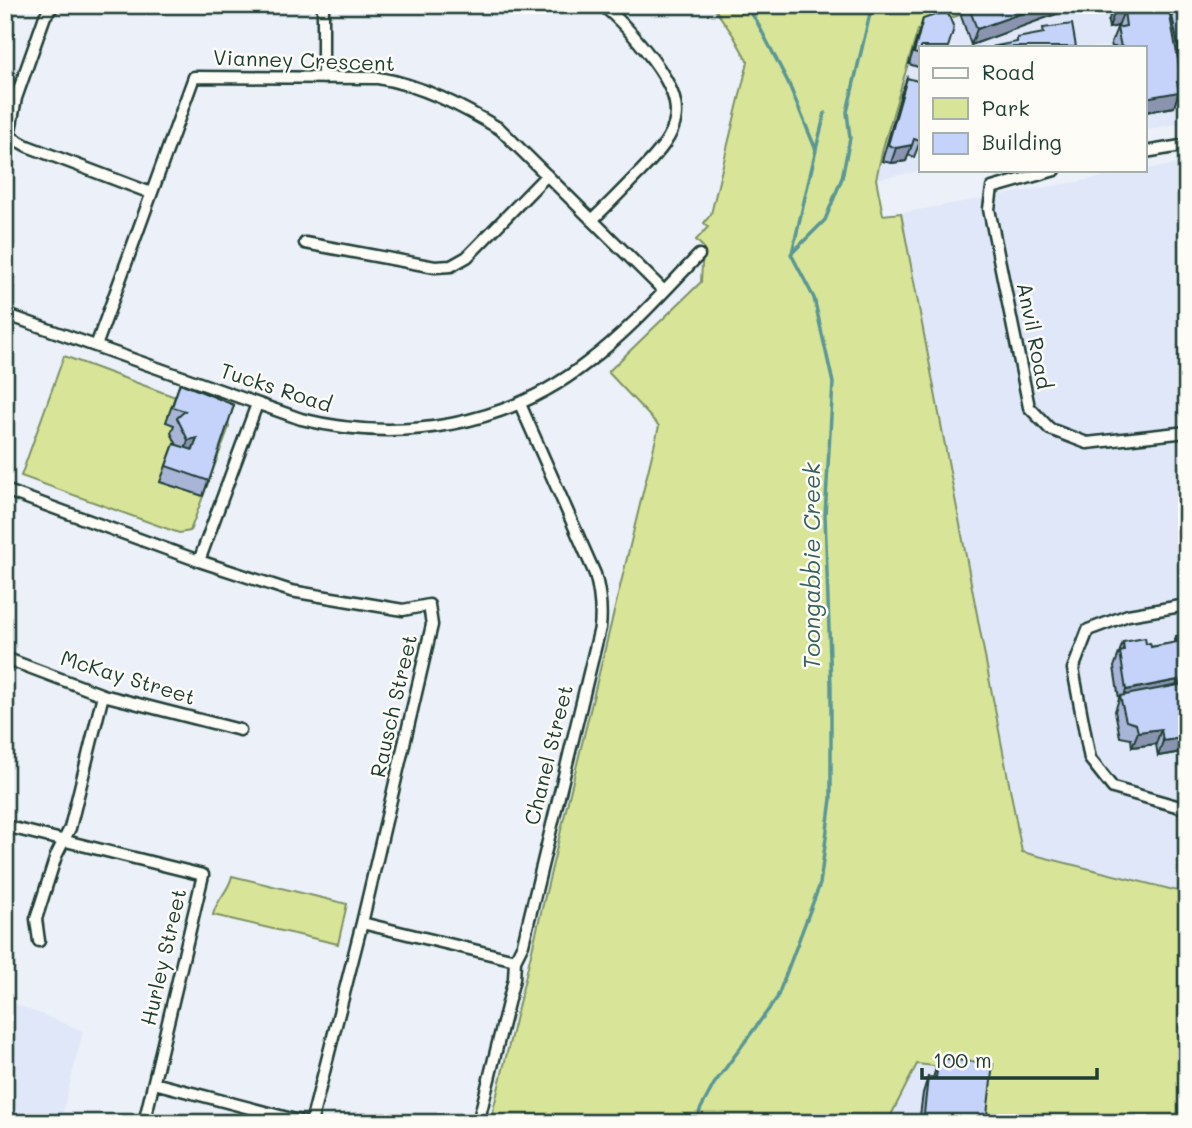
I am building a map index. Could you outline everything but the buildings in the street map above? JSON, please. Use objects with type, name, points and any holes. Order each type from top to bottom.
[{"type":"street","points":[[54,5],[46,16],[16,98],[9,136],[27,146],[151,193]]},
{"type":"street","points":[[323,5],[323,78]]},
{"type":"street","points":[[592,220],[666,146],[674,129],[676,111],[673,91],[660,70],[635,36],[602,5]]},
{"type":"street","name":"Vianney Crescent","points":[[96,346],[194,77],[378,78],[402,82],[475,114],[500,130],[664,291]]},
{"type":"street","points":[[1146,152],[1187,145]]},
{"type":"street","name":"Anvil Road","points":[[1048,172],[992,188],[989,209],[1029,407],[1050,429],[1087,443],[1187,432]]},
{"type":"street","points":[[305,243],[435,267],[451,266],[467,257],[547,175]]},
{"type":"street","name":"Tucks Road","points":[[5,314],[301,419],[336,428],[394,431],[461,422],[520,404],[555,385],[588,362],[631,325],[699,255]]},
{"type":"street","points":[[199,561],[257,404]]},
{"type":"street","name":"Chanel Street","points":[[478,1123],[513,979],[515,960],[527,931],[602,612],[595,574],[520,404]]},
{"type":"street","name":"Rausch Street","points":[[5,489],[199,561],[292,591],[403,610],[429,605],[432,625],[362,923],[309,1123]]},
{"type":"street","points":[[1187,605],[1128,615],[1088,630],[1073,669],[1090,759],[1113,788],[1187,809]]},
{"type":"street","name":"McKay Street","points":[[5,658],[103,695],[240,730]]},
{"type":"street","points":[[39,942],[36,919],[56,856],[70,828],[103,695]]},
{"type":"street","name":"Hurley Street","points":[[5,826],[203,875],[144,1123]]},
{"type":"street","points":[[362,923],[515,960]]},
{"type":"street","points":[[154,1083],[309,1123]]},
{"type":"shaded area","points":[[987,5],[1187,5],[1187,122],[1146,130],[1146,46],[919,46],[919,171],[876,179],[918,30]]},
{"type":"shaded area","points":[[1187,162],[1187,944],[1177,891],[1022,852],[901,213],[1131,172],[1146,172],[1146,169]]},
{"type":"shaded area","points":[[5,1000],[83,1031],[60,1123],[5,1123]]},
{"type":"shaded area","points":[[916,1064],[988,1072],[982,1123],[887,1123]]},
{"type":"green space","points":[[712,5],[987,5],[918,30],[876,179],[883,215],[901,213],[1022,852],[1178,891],[1187,944],[1187,1123],[982,1123],[988,1072],[917,1064],[887,1123],[490,1123],[659,426],[608,372],[701,282],[703,247],[696,240],[708,227],[704,223],[711,214],[748,62]]},
{"type":"green space","points":[[64,356],[227,416],[229,427],[190,531],[179,533],[21,476]]},
{"type":"green space","points":[[232,876],[347,904],[338,944],[213,915]]},
{"type":"waterway","points":[[745,5],[756,20],[788,82],[816,150],[792,253]]},
{"type":"waterway","name":"Toongabbie Creek","points":[[697,1123],[700,1110],[714,1084],[777,998],[820,884],[831,799],[831,686],[825,515],[833,383],[814,298],[791,254],[825,220],[842,178],[850,138],[847,112],[872,5]]},
{"type":"waterway","points":[[816,149],[825,113]]}]
